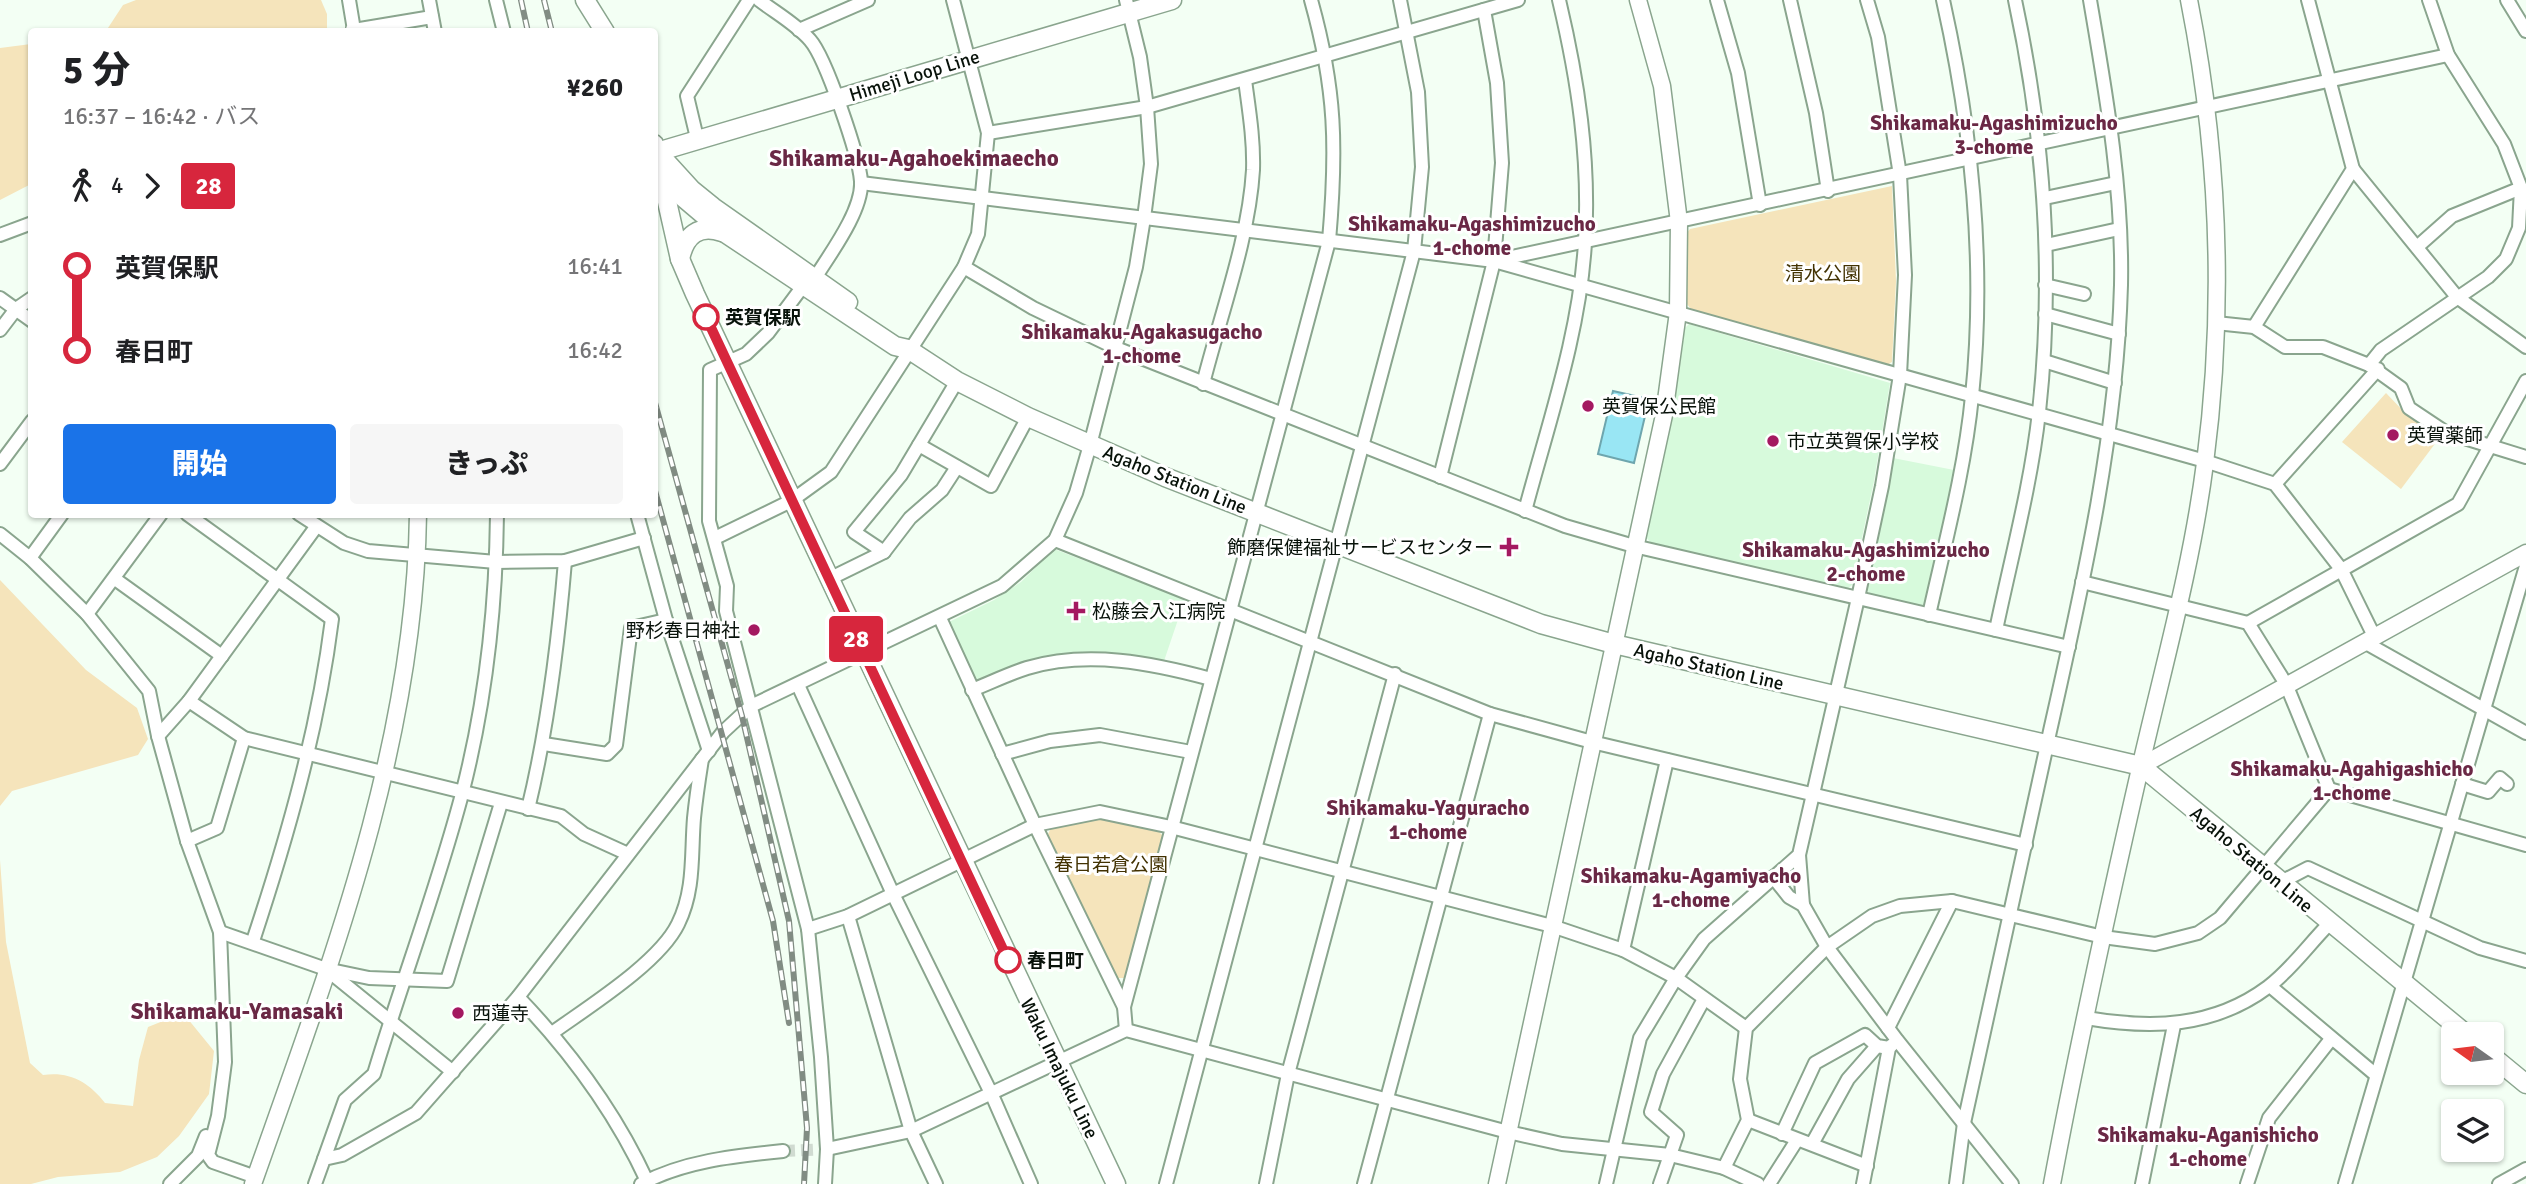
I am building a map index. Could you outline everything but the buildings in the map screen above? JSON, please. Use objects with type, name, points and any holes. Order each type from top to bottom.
[{"type":"main road","points":[[585,0],[602,28]]},
{"type":"main road","name":"Himeji Loop Line","points":[[658,155],[697,138],[969,58],[1127,6],[1172,0]]},
{"type":"main road","name":"Agaho Station Line","points":[[658,156],[713,207],[895,346],[908,349],[957,381],[1090,445],[1541,624],[1614,644],[2141,766],[2329,924],[2451,1022]]},
{"type":"main road","name":"Agaho Station Line","points":[[658,157],[673,189],[725,233],[809,282]]},
{"type":"main road","name":"Waku Imajuku Line","points":[[658,160],[680,259],[863,654],[1115,1184]]},
{"type":"main road","points":[[680,259],[688,239],[699,229],[725,233]]},
{"type":"main road","points":[[2504,1066],[2526,1084]]},
{"type":"street","points":[[349,0],[354,28]]},
{"type":"street","points":[[429,0],[434,28]]},
{"type":"street","points":[[496,0],[503,28]]},
{"type":"street","points":[[697,138],[687,96],[749,0]]},
{"type":"street","points":[[759,0],[799,30],[822,59],[837,98],[861,183],[850,221],[809,282],[768,333],[746,354],[710,370],[709,521],[727,586],[726,611],[808,929],[827,1149],[825,1184]]},
{"type":"street","points":[[799,30],[868,0]]},
{"type":"street","points":[[715,538],[792,501],[831,472],[908,349],[964,267],[978,234],[988,133],[953,0]]},
{"type":"street","points":[[1126,1030],[1124,1007],[1329,241],[1335,165],[1327,55],[1311,0]]},
{"type":"street","points":[[1166,1184],[1414,251],[1422,167],[1418,92],[1400,0]]},
{"type":"street","points":[[988,133],[1147,107],[1518,0]]},
{"type":"street","points":[[1525,511],[1561,377],[1580,284],[1585,242],[1585,151],[1576,72],[1559,0]]},
{"type":"street","points":[[1497,1184],[1664,415],[1678,312],[1679,222],[1662,86],[1638,0]]},
{"type":"street","points":[[1717,0],[1738,73],[1760,205]]},
{"type":"street","points":[[1790,0],[1816,113],[1828,191]]},
{"type":"street","points":[[1867,0],[1878,37],[1900,175],[1905,275],[1900,375],[1882,486],[1799,855],[1803,905],[1827,947],[1888,1028]]},
{"type":"street","points":[[1929,615],[1959,476],[1972,396],[1978,277],[1972,158],[1960,76],[1943,0]]},
{"type":"street","points":[[1996,630],[2039,414],[2044,361],[2045,198],[2015,0]]},
{"type":"street","points":[[1956,1184],[1964,1123],[2069,647],[2110,434],[2119,334],[2119,229],[2112,128],[2090,0]]},
{"type":"street","points":[[2052,1184],[2103,937],[2178,605],[2205,461],[2216,323],[2215,195],[2207,107],[2189,0]]},
{"type":"street","points":[[2308,0],[2353,169],[2457,296],[2526,347]]},
{"type":"street","points":[[2274,484],[2374,367],[2381,350],[2488,277],[2507,259],[2523,229],[2521,188],[2504,144],[2448,55],[2429,0]]},
{"type":"street","points":[[2507,0],[2526,31]]},
{"type":"street","points":[[324,1159],[342,1155],[416,1113],[518,997],[706,755],[751,706],[1003,586],[1055,540],[1076,493],[1090,445],[1116,348],[1144,218],[1151,164],[1147,107],[1127,6]]},
{"type":"street","points":[[1440,477],[1494,261],[1502,163],[1497,83],[1484,10]]},
{"type":"street","points":[[371,28],[432,17]]},
{"type":"street","points":[[1494,261],[2448,55]]},
{"type":"street","points":[[1203,384],[1243,230],[1252,172],[1252,124],[1245,80]]},
{"type":"street","points":[[2254,327],[2353,169]]},
{"type":"street","points":[[861,183],[1494,261],[2205,461],[2274,484],[2341,569],[2370,640],[2526,733]]},
{"type":"street","points":[[2045,198],[2116,183]]},
{"type":"street","points":[[2417,247],[2452,216],[2521,188]]},
{"type":"street","points":[[0,234],[28,224]]},
{"type":"street","points":[[2046,245],[2119,229]]},
{"type":"street","points":[[964,267],[1033,308],[1116,348],[1525,511],[1634,546],[2069,647]]},
{"type":"street","points":[[2045,285],[2084,294]]},
{"type":"street","points":[[0,298],[28,318]]},
{"type":"street","points":[[0,330],[16,309],[28,301]]},
{"type":"street","points":[[2045,314],[2119,334]]},
{"type":"street","points":[[2216,323],[2254,327],[2285,347],[2323,346],[2374,367],[2401,388],[2409,408],[2445,432],[2488,448],[2526,457]]},
{"type":"street","points":[[2044,361],[2115,383]]},
{"type":"street","points":[[884,552],[854,532],[901,475],[957,381]]},
{"type":"street","points":[[2248,623],[2458,504],[2526,381]]},
{"type":"street","points":[[919,445],[992,486],[1028,417]]},
{"type":"street","points":[[0,464],[28,426]]},
{"type":"street","points":[[829,579],[884,552],[910,518],[943,490],[957,467]]},
{"type":"street","points":[[30,558],[59,518]]},
{"type":"street","points":[[87,614],[158,518]]},
{"type":"street","points":[[193,518],[332,619],[324,677],[308,756],[288,836],[253,941]]},
{"type":"street","points":[[304,518],[344,543],[368,551],[496,562],[565,561],[644,538]]},
{"type":"street","points":[[0,534],[30,558],[87,614],[149,691],[158,736],[187,841],[220,932],[225,1062],[218,1116],[208,1155],[213,1162],[255,1181],[362,862],[384,775],[409,655],[418,556],[418,518]]},
{"type":"street","points":[[315,1184],[345,1100],[374,1074],[462,793],[486,663],[496,562],[497,518]]},
{"type":"street","points":[[552,1033],[647,962],[678,926],[689,892],[694,851],[694,819],[706,755],[638,518]]},
{"type":"street","points":[[158,736],[189,701],[316,527]]},
{"type":"street","points":[[1055,540],[1490,714],[1592,742],[2026,845]]},
{"type":"street","points":[[2141,766],[2526,553]]},
{"type":"street","points":[[528,809],[544,744],[558,642],[565,561]]},
{"type":"street","points":[[2345,1184],[2526,566]]},
{"type":"street","points":[[115,579],[222,656]]},
{"type":"street","points":[[2082,582],[2248,623],[2286,684],[2329,789]]},
{"type":"street","points":[[940,618],[1035,825],[1124,1007]]},
{"type":"street","points":[[544,744],[607,754],[615,745],[631,628],[666,620]]},
{"type":"street","points":[[972,690],[1027,668],[1082,659],[1152,663],[1212,679]]},
{"type":"street","points":[[1266,1184],[1288,1074],[1345,871],[1395,674]]},
{"type":"street","points":[[798,685],[893,894],[992,1095],[1031,1184]]},
{"type":"street","points":[[189,701],[244,738],[384,775],[561,816],[584,834],[628,854]]},
{"type":"street","points":[[1364,1184],[1490,714]]},
{"type":"street","points":[[1002,754],[1050,741],[1100,735],[1191,752]]},
{"type":"street","points":[[187,841],[217,828],[244,738]]},
{"type":"street","points":[[1623,950],[1667,760]]},
{"type":"street","points":[[2462,784],[2488,792],[2500,778],[2507,784]]},
{"type":"street","points":[[2329,789],[2526,845]]},
{"type":"street","points":[[1724,1168],[1748,1120],[1740,1079],[1746,1028],[1827,947],[1872,916],[1900,906],[1952,901],[2103,937],[2155,944],[2198,933],[2220,918],[2329,789]]},
{"type":"street","points":[[220,932],[253,941],[326,969],[369,978],[447,981],[501,803]]},
{"type":"street","points":[[808,929],[848,916],[1035,825],[1100,812],[1255,848],[1552,926],[1623,950],[1676,978],[1746,1028]]},
{"type":"street","points":[[1606,1184],[1640,1038],[1676,978],[1704,939],[1799,855]]},
{"type":"street","points":[[2281,882],[2308,868],[2480,948],[2526,961]]},
{"type":"street","points":[[1773,877],[1789,897],[1803,905]]},
{"type":"street","points":[[1863,1184],[1888,1045],[1888,1028],[1952,901]]},
{"type":"street","points":[[848,916],[911,1132],[936,1184]]},
{"type":"street","points":[[2086,1018],[2129,1025],[2174,1024],[2222,1013],[2270,986],[2329,924]]},
{"type":"street","points":[[170,1184],[198,1156],[211,1113],[217,1053],[214,950],[220,932]]},
{"type":"street","points":[[326,969],[453,1072]]},
{"type":"street","points":[[2270,986],[2376,1075]]},
{"type":"street","points":[[518,997],[552,1033],[632,1149],[644,1182],[671,1170],[741,1155],[783,1151]]},
{"type":"street","points":[[1660,1184],[1677,1135],[1651,1112],[1663,1074],[1704,999]]},
{"type":"street","points":[[2143,1184],[2174,1024]]},
{"type":"street","points":[[827,1149],[911,1132],[1126,1030],[1508,1132],[1612,1151],[1670,1154],[1724,1168],[1758,1184]]},
{"type":"street","points":[[1782,1134],[1815,1063],[1865,1035],[1888,1045],[1964,1123],[2012,1184]]},
{"type":"street","points":[[2247,1184],[2269,1118],[2331,1039]]},
{"type":"street","points":[[1812,1144],[1848,1079],[1888,1045]]},
{"type":"street","points":[[1748,1120],[1867,1166]]},
{"type":"street","points":[[1769,1184],[1797,1140]]},
{"type":"street","points":[[924,1184],[928,1167]]},
{"type":"street","points":[[2498,1184],[2526,1169]]},
{"type":"shaded area","name":"市立英賀保小学校","points":[[1689,324],[1890,383],[1874,481],[1852,585],[1847,589],[1651,543],[1645,536],[1675,401],[1685,328]]},
{"type":"shaded area","points":[[1893,458],[1954,470],[1926,604],[1922,606],[1870,594],[1866,589]]},
{"type":"shaded area","name":"松藤会入江病院","points":[[1054,549],[1185,599],[1164,661],[1083,654],[1030,663],[975,682],[949,622],[994,600],[1021,582]]},
{"type":"green space","points":[[136,0],[321,0],[327,14],[327,28],[108,28],[123,5]]},
{"type":"green space","points":[[28,44],[28,186],[0,200],[0,48]]},
{"type":"green space","name":"清水公園","points":[[1892,186],[1896,281],[1892,362],[1887,365],[1691,309],[1686,303],[1686,234],[1690,229]]},
{"type":"green space","points":[[2386,393],[2407,415],[2440,437],[2401,489],[2342,442]]},
{"type":"green space","points":[[0,580],[86,670],[137,708],[148,739],[138,755],[12,791],[0,806]]},
{"type":"green space","name":"春日若倉公園","points":[[1108,819],[1145,825],[1163,836],[1125,978],[1116,978],[1048,834],[1051,828],[1080,820]]},
{"type":"green space","points":[[0,860],[6,942],[30,1063],[43,1075],[70,1077],[92,1089],[105,1103],[133,1106],[139,1060],[148,1027],[183,1013],[214,1051],[209,1094],[179,1136],[157,1157],[120,1172],[58,1177],[31,1184],[0,1184]]},
{"type":"water","points":[[1613,391],[1649,399],[1634,463],[1598,454]]},
{"type":"tunnel","points":[[783,1151],[827,1149]]},
{"type":"railway","points":[[521,0],[527,28]]},
{"type":"railway","points":[[544,0],[551,28]]},
{"type":"railway","points":[[658,413],[742,716],[789,921],[807,1128],[804,1184]]},
{"type":"railway","points":[[658,502],[773,921],[789,1023]]},
{"type":"bus line","name":"28","points":[[706,317],[1008,960]]},
{"type":"place","name":"英賀保駅","points":[[706,317]]},
{"type":"place","name":"英賀保公民館","points":[[1588,406]]},
{"type":"place","name":"英賀薬師","points":[[2393,435]]},
{"type":"place","name":"市立英賀保小学校","points":[[1773,441]]},
{"type":"place","name":"飾磨保健福祉サービスセンター","points":[[1509,547]]},
{"type":"place","name":"松藤会入江病院","points":[[1076,611]]},
{"type":"place","name":"野杉春日神社","points":[[754,630]]},
{"type":"place","name":"春日町","points":[[1008,960]]},
{"type":"place","name":"西蓮寺","points":[[458,1013]]},
{"type":"district","name":"Shikamaku-Agashimizucho 3-chome","points":[[1994,135]]},
{"type":"district","name":"Shikamaku-Agahoekimaecho","points":[[914,158]]},
{"type":"district","name":"Shikamaku-Agashimizucho 1-chome","points":[[1472,236]]},
{"type":"district","name":"Shikamaku-Agakasugacho 1-chome","points":[[1142,344]]},
{"type":"district","name":"Shikamaku-Agashimizucho 2-chome","points":[[1866,562]]},
{"type":"district","name":"Shikamaku-Agahigashicho 1-chome","points":[[2352,781]]},
{"type":"district","name":"Shikamaku-Yaguracho 1-chome","points":[[1428,820]]},
{"type":"district","name":"Shikamaku-Agamiyacho 1-chome","points":[[1691,888]]},
{"type":"district","name":"Shikamaku-Yamasaki","points":[[237,1011]]},
{"type":"district","name":"Shikamaku-Aganishicho 1-chome","points":[[2208,1147]]}]
